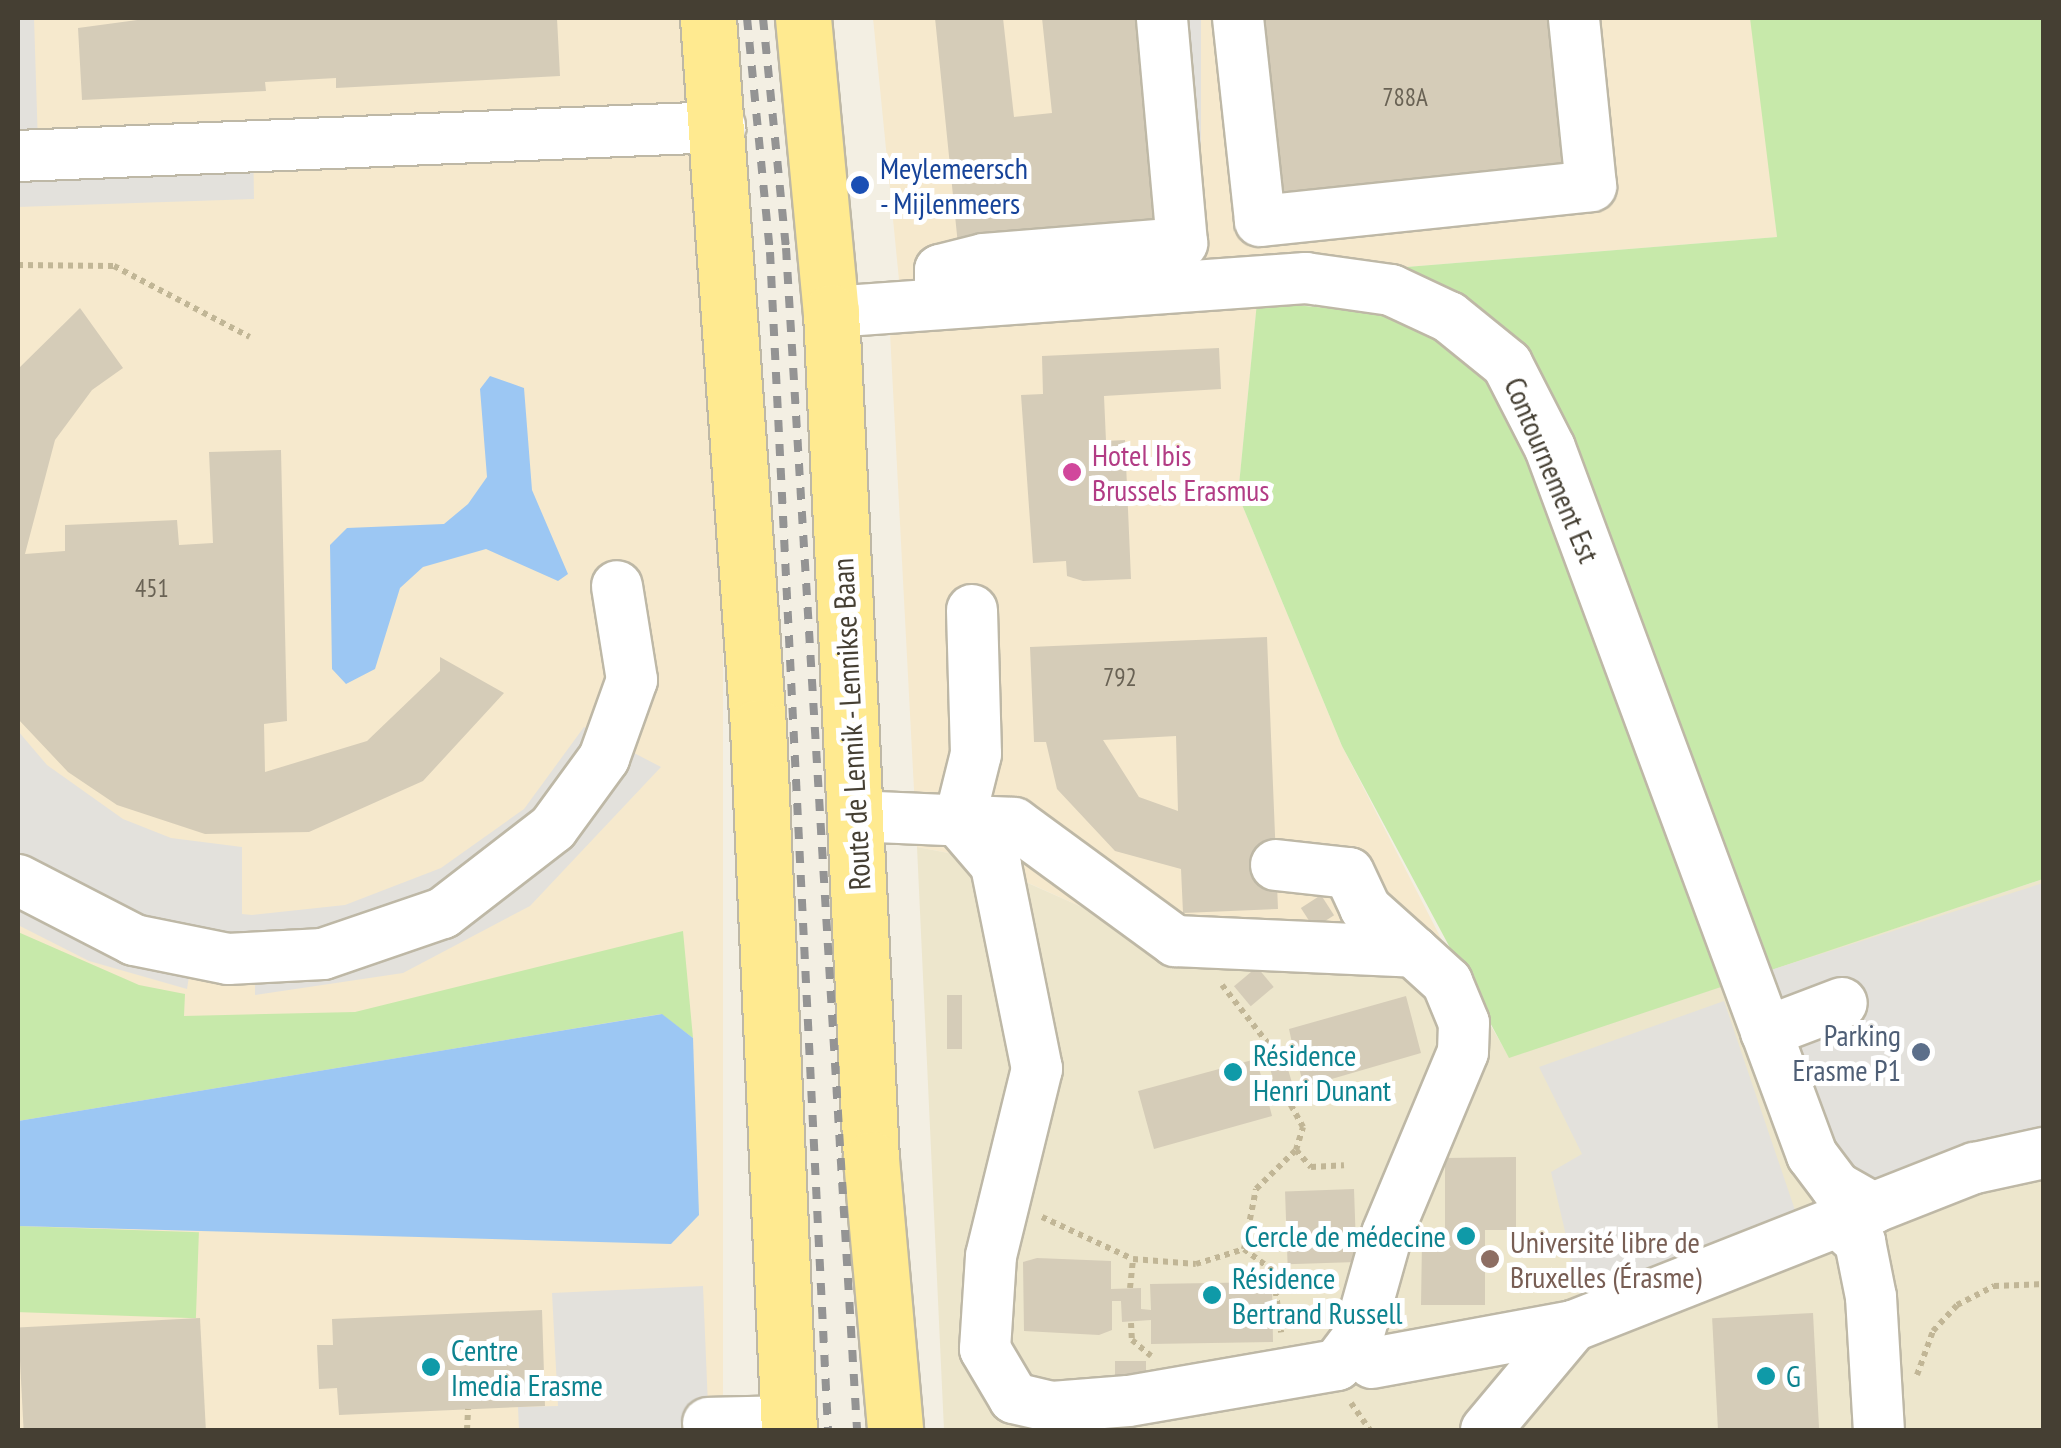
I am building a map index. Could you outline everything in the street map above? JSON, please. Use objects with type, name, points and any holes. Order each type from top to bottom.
[{"type":"main road","points":[[708,18],[720,126],[788,1426]]},
{"type":"main road","name":"Route de Lennik - Lennikse Baan","points":[[803,18],[831,312],[870,1159],[895,1430]]},
{"type":"street","points":[[940,304],[940,270],[984,259],[1182,243],[1162,18]]},
{"type":"street","points":[[1238,18],[1260,221],[1591,186],[1574,18]]},
{"type":"street","points":[[18,156],[720,126]]},
{"type":"street","name":"Contournement Est","points":[[831,312],[1306,278],[1391,290],[1449,316],[1507,364],[1550,448],[1812,1155],[1856,1215]]},
{"type":"street","points":[[18,880],[134,940],[228,959],[323,954],[443,914],[553,828],[604,758],[632,680],[618,586]]},
{"type":"street","points":[[959,822],[976,754],[972,610]]},
{"type":"street","points":[[856,816],[1014,823],[1175,940],[1219,950],[1414,952]]},
{"type":"street","points":[[959,822],[996,864],[1037,1070],[1001,1209],[985,1348],[1014,1398],[1052,1407],[1128,1402],[1337,1365],[1358,1337],[1386,1234],[1464,1052],[1464,1022],[1447,982],[1366,908],[1349,874],[1276,865]]},
{"type":"street","points":[[1763,1022],[1839,995]]},
{"type":"street","points":[[1372,1363],[1573,1326],[1856,1215],[2044,1153]]},
{"type":"street","points":[[1856,1215],[1879,1419]]},
{"type":"street","points":[[1486,1430],[1573,1326]]},
{"type":"street","points":[[708,1423],[788,1426]]},
{"type":"path","points":[[18,265],[114,266],[250,337]]},
{"type":"path","points":[[1230,996],[1277,1055]]},
{"type":"path","points":[[1244,1248],[1256,1189],[1296,1150],[1302,1128],[1282,1089]]},
{"type":"path","points":[[1296,1150],[1310,1167],[1344,1165]]},
{"type":"path","points":[[1001,1209],[1050,1219],[1133,1258],[1196,1264],[1244,1248]]},
{"type":"path","points":[[1244,1248],[1273,1271],[1284,1376]]},
{"type":"path","points":[[1130,1288],[1133,1258]]},
{"type":"path","points":[[1879,1419],[1926,1368],[1933,1331],[1958,1305],[1994,1286],[2044,1284]]},
{"type":"path","points":[[1131,1323],[1132,1340],[1152,1357]]},
{"type":"path","points":[[468,1410],[468,1430]]},
{"type":"shaded area","points":[[18,18],[723,18],[723,1430],[18,1430]]},
{"type":"shaded area","points":[[18,18],[34,18],[38,144],[253,134],[254,199],[18,207]]},
{"type":"shaded area","points":[[873,18],[1753,18],[1777,237],[1382,269],[1257,303],[1238,495],[1342,746],[1447,950],[1147,936],[970,857],[917,847],[890,333],[1041,321],[904,330]]},
{"type":"shaded area","points":[[1150,18],[1201,18],[1201,268],[1150,268]]},
{"type":"shaded area","points":[[584,727],[661,767],[530,906],[403,973],[255,995],[255,970],[191,964],[187,989],[89,961],[18,925],[18,731],[47,765],[123,819],[171,838],[242,847],[242,914],[252,915],[345,905],[441,868],[524,809]]},
{"type":"shaded area","name":"Université libre de Bruxelles (Érasme)","points":[[917,847],[969,857],[1147,936],[1447,950],[1509,1057],[2043,879],[2043,1430],[944,1430]]},
{"type":"shaded area","name":"Parking Erasme P1","points":[[2043,883],[2043,1136],[1877,1189],[1845,1167],[1827,1134],[1771,970]]},
{"type":"shaded area","points":[[1724,1001],[1799,1222],[1582,1303],[1551,1172],[1582,1154],[1539,1067]]},
{"type":"shaded area","points":[[703,1286],[709,1430],[519,1430],[518,1407],[558,1406],[552,1293]]},
{"type":"green space","points":[[1750,18],[2043,18],[2043,879],[1509,1058],[1342,746],[1238,495],[1257,302],[1385,313],[1436,337],[1566,444],[1382,269],[1777,237]]},
{"type":"green space","points":[[683,931],[693,1038],[661,1014],[18,1121],[18,932],[139,985],[185,994],[184,1016],[355,1012]]},
{"type":"green space","points":[[18,1226],[199,1232],[196,1318],[18,1312]]},
{"type":"water","points":[[490,376],[524,388],[532,490],[568,574],[558,581],[486,549],[423,567],[400,588],[375,669],[346,684],[332,669],[330,545],[347,528],[444,524],[468,504],[487,477],[480,389]]},
{"type":"water","points":[[662,1014],[693,1038],[699,1215],[671,1244],[18,1226],[18,1121]]},
{"type":"building","points":[[152,18],[557,18],[560,76],[336,88],[336,78],[265,82],[266,91],[82,100],[78,28]]},
{"type":"building","points":[[935,18],[1003,18],[1014,117],[1052,113],[1042,18],[1141,18],[1162,224],[958,245]]},
{"type":"building","points":[[1245,18],[1549,18],[1566,176],[1266,211]]},
{"type":"building","points":[[80,308],[123,368],[92,390],[55,440],[25,554],[65,551],[65,525],[177,520],[179,545],[213,543],[209,452],[281,450],[287,721],[264,724],[265,772],[367,741],[440,671],[440,657],[504,693],[423,781],[309,832],[205,834],[117,805],[68,772],[18,719],[18,369]]},
{"type":"building","name":"Hotel Ibis Brussels Erasmus","points":[[1219,348],[1221,389],[1104,396],[1106,441],[1125,440],[1131,579],[1083,581],[1067,576],[1066,561],[1033,563],[1021,395],[1043,394],[1042,356]]},
{"type":"building","points":[[1267,637],[1278,909],[1183,913],[1181,869],[1115,851],[1057,789],[1046,742],[1034,742],[1030,647]],"holes":[[[1176,736],[1178,811],[1139,797],[1103,740]]]},
{"type":"building","points":[[1321,895],[1334,915],[1314,928],[1301,908]]},
{"type":"building","points":[[1257,967],[1274,987],[1251,1006],[1234,986]]},
{"type":"building","points":[[947,995],[962,995],[962,1049],[947,1049]]},
{"type":"building","name":"Résidence Henri Dunant","points":[[1406,996],[1421,1053],[1304,1087],[1298,1064],[1287,1066],[1293,1086],[1266,1093],[1272,1116],[1154,1149],[1138,1091],[1256,1059],[1263,1082],[1273,1079],[1267,1058],[1294,1052],[1289,1029]]},
{"type":"building","name":"Cercle de médecine","points":[[1516,1157],[1516,1230],[1485,1230],[1485,1305],[1421,1305],[1422,1241],[1445,1241],[1445,1158]]},
{"type":"building","points":[[1354,1189],[1357,1262],[1288,1264],[1285,1191]]},
{"type":"building","name":"Résidence Bertrand Russell","points":[[1037,1258],[1111,1261],[1111,1289],[1141,1288],[1141,1309],[1151,1310],[1150,1284],[1272,1282],[1273,1342],[1151,1344],[1151,1320],[1122,1322],[1121,1301],[1112,1301],[1112,1330],[1099,1335],[1024,1331],[1023,1262]]},
{"type":"building","name":"Centre Imedia Erasme","points":[[542,1310],[545,1406],[339,1415],[337,1388],[319,1389],[317,1345],[333,1345],[332,1319]]},
{"type":"building","name":"G","points":[[1813,1313],[1819,1430],[1718,1430],[1712,1318]]},
{"type":"building","points":[[200,1318],[206,1430],[24,1430],[18,1328]]},
{"type":"building","points":[[1115,1361],[1146,1361],[1146,1388],[1115,1388]]},
{"type":"railway","points":[[747,18],[770,252],[828,1430]]},
{"type":"railway","points":[[763,18],[786,248],[857,1430]]},
{"type":"place","name":"Meylemeersch - Mijlenmeers","points":[[860,185]]},
{"type":"place","name":"Hotel Ibis Brussels Erasmus","points":[[1072,472]]},
{"type":"place","name":"Parking Erasme P1","points":[[1921,1052]]},
{"type":"place","name":"Résidence Henri Dunant","points":[[1233,1072]]},
{"type":"place","name":"Cercle de médecine","points":[[1466,1236]]},
{"type":"place","name":"Université libre de Bruxelles (Érasme)","points":[[1490,1259]]},
{"type":"place","name":"Résidence Bertrand Russell","points":[[1212,1295]]},
{"type":"place","name":"Centre Imedia Erasme","points":[[431,1367]]},
{"type":"place","name":"G","points":[[1766,1376]]}]
